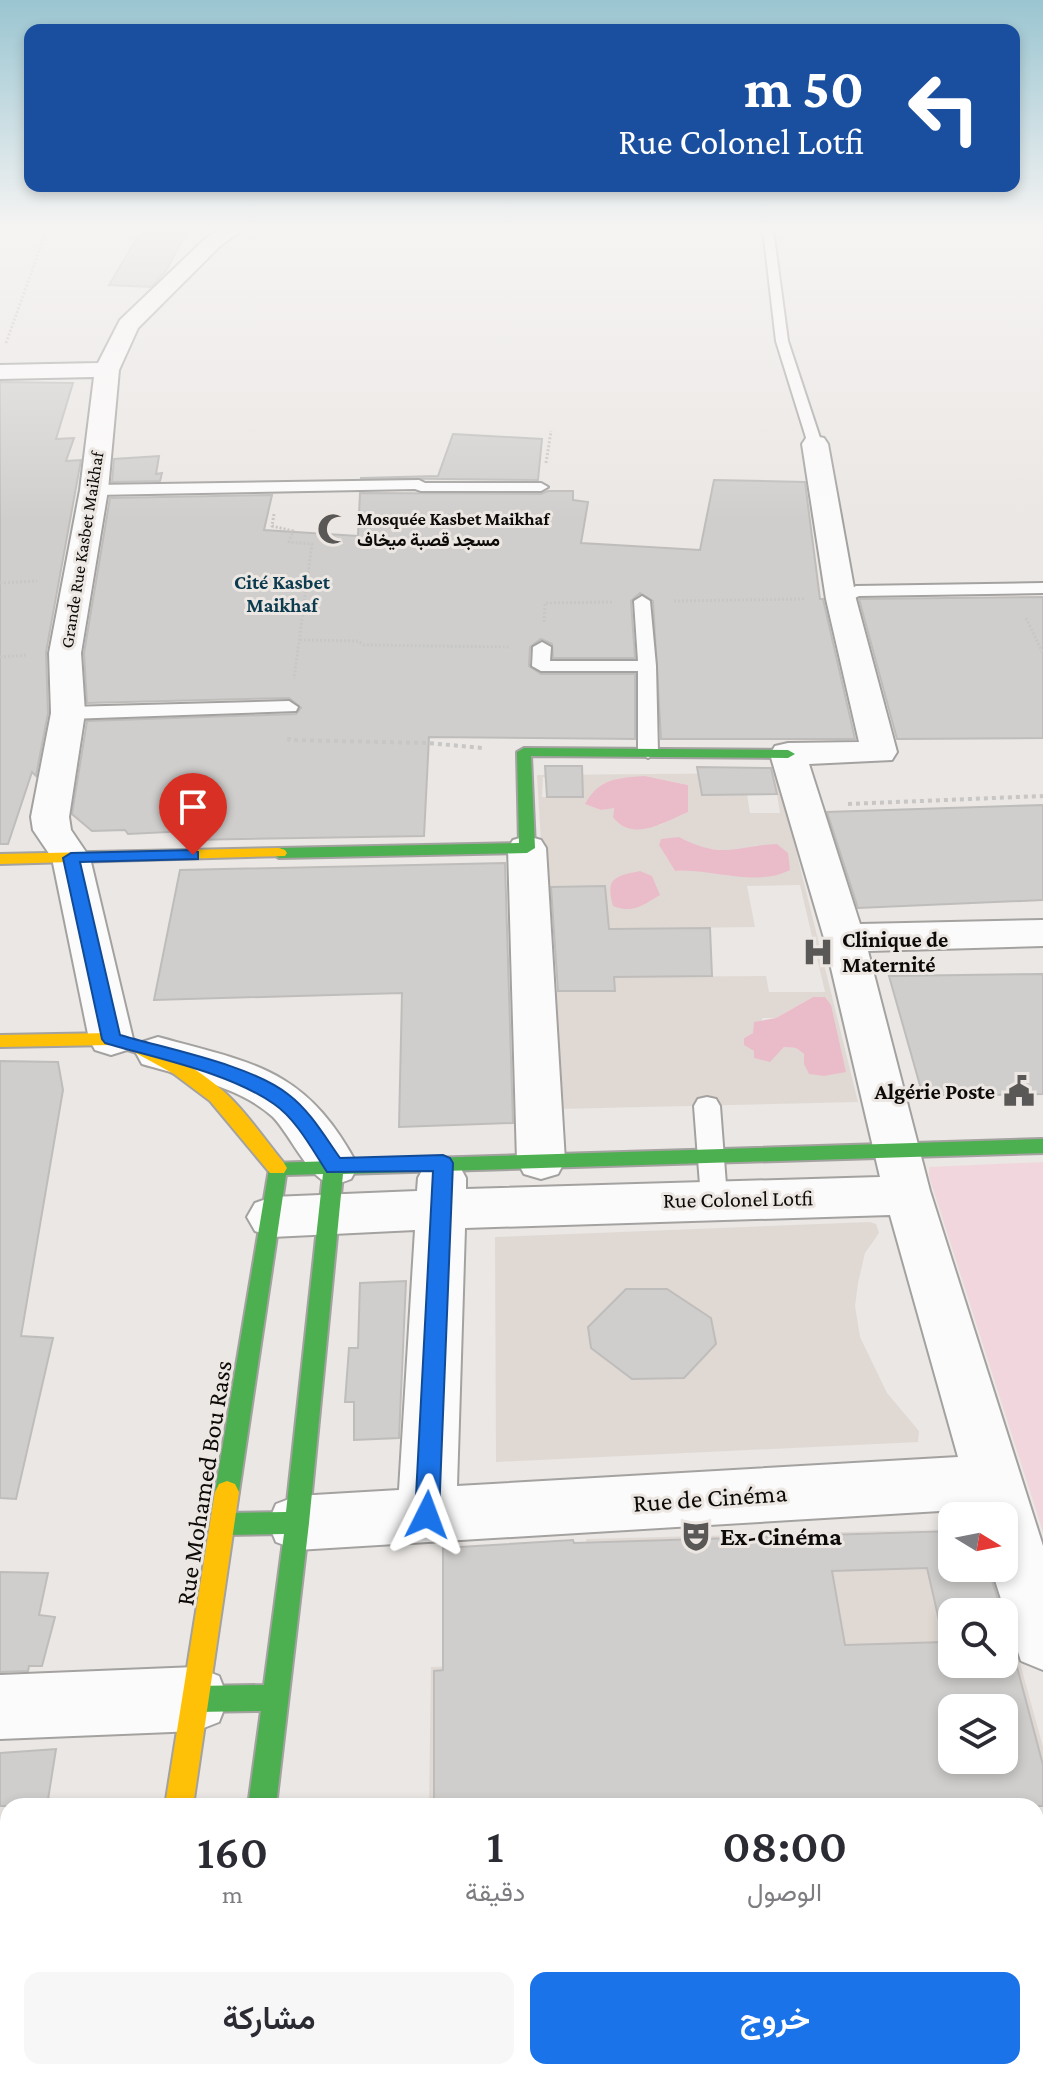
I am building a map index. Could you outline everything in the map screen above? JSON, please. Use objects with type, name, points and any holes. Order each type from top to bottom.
[{"type":"street","name":"Grande Rue Kasbet Maikhaf","points":[[126,1043],[71,858],[52,830],[50,817],[68,713],[65,653],[94,490],[107,370],[121,339],[131,326]]},
{"type":"street","points":[[2,361],[107,370]]},
{"type":"street","points":[[541,1161],[524,752],[879,752],[841,599],[815,444]]},
{"type":"street","points":[[788,754],[844,938],[895,1148],[999,1502]]},
{"type":"street","points":[[0,859],[527,848]]},
{"type":"street","points":[[844,938],[1043,933]]},
{"type":"street","points":[[0,1041],[126,1043],[242,1078],[282,1100],[306,1126],[332,1190],[297,1523],[263,1798]]},
{"type":"street","points":[[126,1043],[180,1069],[217,1096],[277,1168]]},
{"type":"street","name":"Rue Colonel Lotfi","points":[[272,1217],[332,1190],[712,1177],[895,1148],[1043,1146]]},
{"type":"street","name":"Rue Colonel Lotfi","points":[[442,1185],[541,1161],[909,1196]]},
{"type":"street","name":"Rue Colonel Lotfi","points":[[277,1168],[332,1190]]},
{"type":"street","name":"Rue Mohamed Bou Rass","points":[[180,1798],[272,1217],[277,1168]]},
{"type":"street","points":[[427,1515],[442,1185]]},
{"type":"street","name":"Rue de Cinéma","points":[[297,1523],[427,1515],[938,1505]]},
{"type":"street","points":[[224,1524],[297,1523]]},
{"type":"street","points":[[1018,1561],[1043,1639]]},
{"type":"street","points":[[0,1707],[274,1698]]},
{"type":"lane","points":[[780,326],[782,341],[815,444]]},
{"type":"lane","points":[[94,490],[419,484],[421,487],[541,487]]},
{"type":"lane","points":[[841,599],[856,591],[1043,588]]},
{"type":"lane","points":[[642,601],[647,666],[648,752]]},
{"type":"lane","points":[[542,647],[541,666],[647,666]]},
{"type":"lane","points":[[68,713],[289,707]]},
{"type":"lane","points":[[707,1106],[712,1177]]},
{"type":"path","points":[[2,361],[14,326]]},
{"type":"path","points":[[281,486],[272,526],[293,531],[289,542],[312,544],[289,707],[289,740],[428,743],[524,752]]},
{"type":"path","points":[[1013,590],[1043,653]]},
{"type":"path","points":[[300,640],[358,641],[364,645],[542,647],[545,603],[841,599]]},
{"type":"path","points":[[803,805],[1043,796]]},
{"type":"shaded area","name":"Clinique de Maternité","points":[[777,773],[858,1102],[557,1109],[537,775]],"holes":[[[645,776],[688,785],[672,819],[660,825],[613,817],[614,807],[601,810],[586,803]],[[700,776],[774,776],[780,813],[750,813],[747,794]],[[543,777],[582,777],[583,797],[542,797]],[[679,837],[701,849],[742,851],[757,845],[729,876],[706,870],[675,871],[665,855]],[[800,885],[825,992],[769,992],[766,976],[614,977],[615,991],[555,991],[548,887],[605,886],[609,929],[755,927],[747,886]],[[813,997],[804,1054],[796,1048],[784,1047],[775,1056],[744,1038],[753,1033],[763,1018],[776,1018]]]},
{"type":"shaded area","points":[[645,776],[688,785],[688,812],[649,828],[629,829],[613,817],[614,808],[601,810],[585,804],[603,784]]},
{"type":"shaded area","points":[[679,837],[718,850],[777,844],[788,853],[790,870],[763,877],[675,871],[659,845],[661,839]]},
{"type":"shaded area","points":[[640,871],[652,876],[660,895],[632,909],[613,906],[610,889],[614,880]]},
{"type":"shaded area","points":[[813,997],[825,997],[831,1005],[846,1072],[824,1076],[809,1074],[804,1064],[804,1054],[796,1048],[784,1047],[770,1062],[754,1058],[754,1051],[744,1045],[744,1038],[753,1033],[754,1022],[776,1018]]},
{"type":"shaded area","points":[[1043,1162],[1043,1532],[929,1176],[929,1167]]},
{"type":"shaded area","points":[[876,1224],[879,1233],[865,1253],[858,1283],[855,1306],[860,1337],[887,1393],[919,1431],[918,1442],[496,1462],[495,1237]]},
{"type":"shaded area","points":[[938,1529],[785,1536],[797,1615],[832,1571],[927,1568],[938,1616],[938,1642],[866,1645],[938,1665],[938,1678],[986,1678],[1022,1688],[1018,1656],[1043,1747],[1043,1765],[1022,1691],[729,1659],[435,1671],[434,1798],[429,1798],[431,1667],[594,1661],[586,1539]],"holes":[[[783,1536],[802,1655],[596,1661],[589,1542]]]},
{"type":"shaded area","points":[[995,1582],[998,1582],[1002,1598],[999,1598]]},
{"type":"building","points":[[0,382],[73,383],[56,439],[74,438],[66,461],[81,460],[46,652],[48,713],[36,776],[32,772],[8,844],[0,844]]},
{"type":"building","points":[[453,434],[542,439],[538,480],[360,478],[438,476]]},
{"type":"building","points":[[159,456],[156,474],[162,473],[160,481],[112,482],[114,459]]},
{"type":"building","points":[[714,480],[805,482],[820,599],[823,599],[855,739],[661,739],[653,601],[640,593],[631,601],[635,658],[553,658],[552,644],[541,639],[530,647],[529,666],[541,674],[635,674],[635,739],[429,737],[424,836],[186,840],[188,831],[128,834],[125,830],[92,831],[72,814],[87,721],[296,714],[301,708],[289,698],[87,703],[84,653],[110,498],[272,495],[264,530],[358,536],[360,493],[541,494],[573,491],[573,500],[588,502],[581,543],[700,550]]},
{"type":"building","points":[[1043,597],[1043,738],[897,739],[859,599]]},
{"type":"building","points":[[545,766],[582,766],[583,797],[547,797]]},
{"type":"building","points":[[697,767],[771,768],[777,794],[702,795]]},
{"type":"building","points":[[1043,805],[1043,900],[858,908],[827,812]]},
{"type":"building","points":[[505,863],[513,1123],[399,1127],[402,993],[154,1000],[180,870]]},
{"type":"building","points":[[605,886],[609,929],[710,928],[712,976],[614,977],[615,991],[558,991],[551,887]]},
{"type":"building","points":[[1043,974],[1043,1094],[923,1096],[889,976]]},
{"type":"building","points":[[0,1061],[58,1062],[63,1090],[21,1336],[53,1338],[16,1499],[0,1498]]},
{"type":"building","points":[[406,1281],[399,1438],[354,1440],[354,1402],[345,1402],[349,1348],[358,1348],[360,1283]]},
{"type":"building","points":[[626,1289],[667,1289],[711,1318],[716,1344],[684,1378],[632,1379],[591,1348],[588,1327]]},
{"type":"building","points":[[938,1531],[938,1582],[992,1582],[998,1598],[938,1598],[938,1616],[927,1568],[832,1571],[845,1645],[938,1642],[938,1678],[1018,1678],[1018,1671],[1043,1765],[1043,1798],[434,1798],[434,1671],[443,1670],[443,1548],[573,1540],[574,1543]]},
{"type":"building","points":[[0,1572],[48,1573],[39,1615],[55,1617],[42,1666],[29,1666],[28,1671],[0,1672]]},
{"type":"building","points":[[56,1749],[48,1798],[0,1798],[0,1753]]},
{"type":"traffic: fast","points":[[279,853],[527,848],[524,752],[788,754]]},
{"type":"traffic: fast","points":[[277,1168],[1043,1146]]},
{"type":"traffic: fast","points":[[263,1798],[297,1523],[334,1166]]},
{"type":"traffic: fast","points":[[227,1492],[277,1168]]},
{"type":"traffic: fast","points":[[224,1524],[297,1523]]},
{"type":"traffic: fast","points":[[196,1699],[274,1698]]},
{"type":"traffic: slow","points":[[0,859],[279,853]]},
{"type":"traffic: slow","points":[[0,1041],[111,1039],[140,1047],[180,1069],[217,1096],[277,1168]]},
{"type":"traffic: slow","points":[[180,1798],[227,1492]]},
{"type":"place","name":"Mosquée Kasbet Maikhaf مسجد قصبة ميخاف","points":[[333,529]]},
{"type":"place","name":"Clinique de Maternité","points":[[818,952]]},
{"type":"place","name":"Algérie Poste","points":[[1019,1091]]},
{"type":"place","name":"Ex-Cinéma","points":[[696,1536]]},
{"type":"district","name":"Cité Kasbet Maikhaf","points":[[282,594]]},
{"type":"route","points":[[193,855],[71,858],[111,1039],[242,1078],[282,1100],[306,1126],[334,1166],[443,1163],[427,1515]]}]
